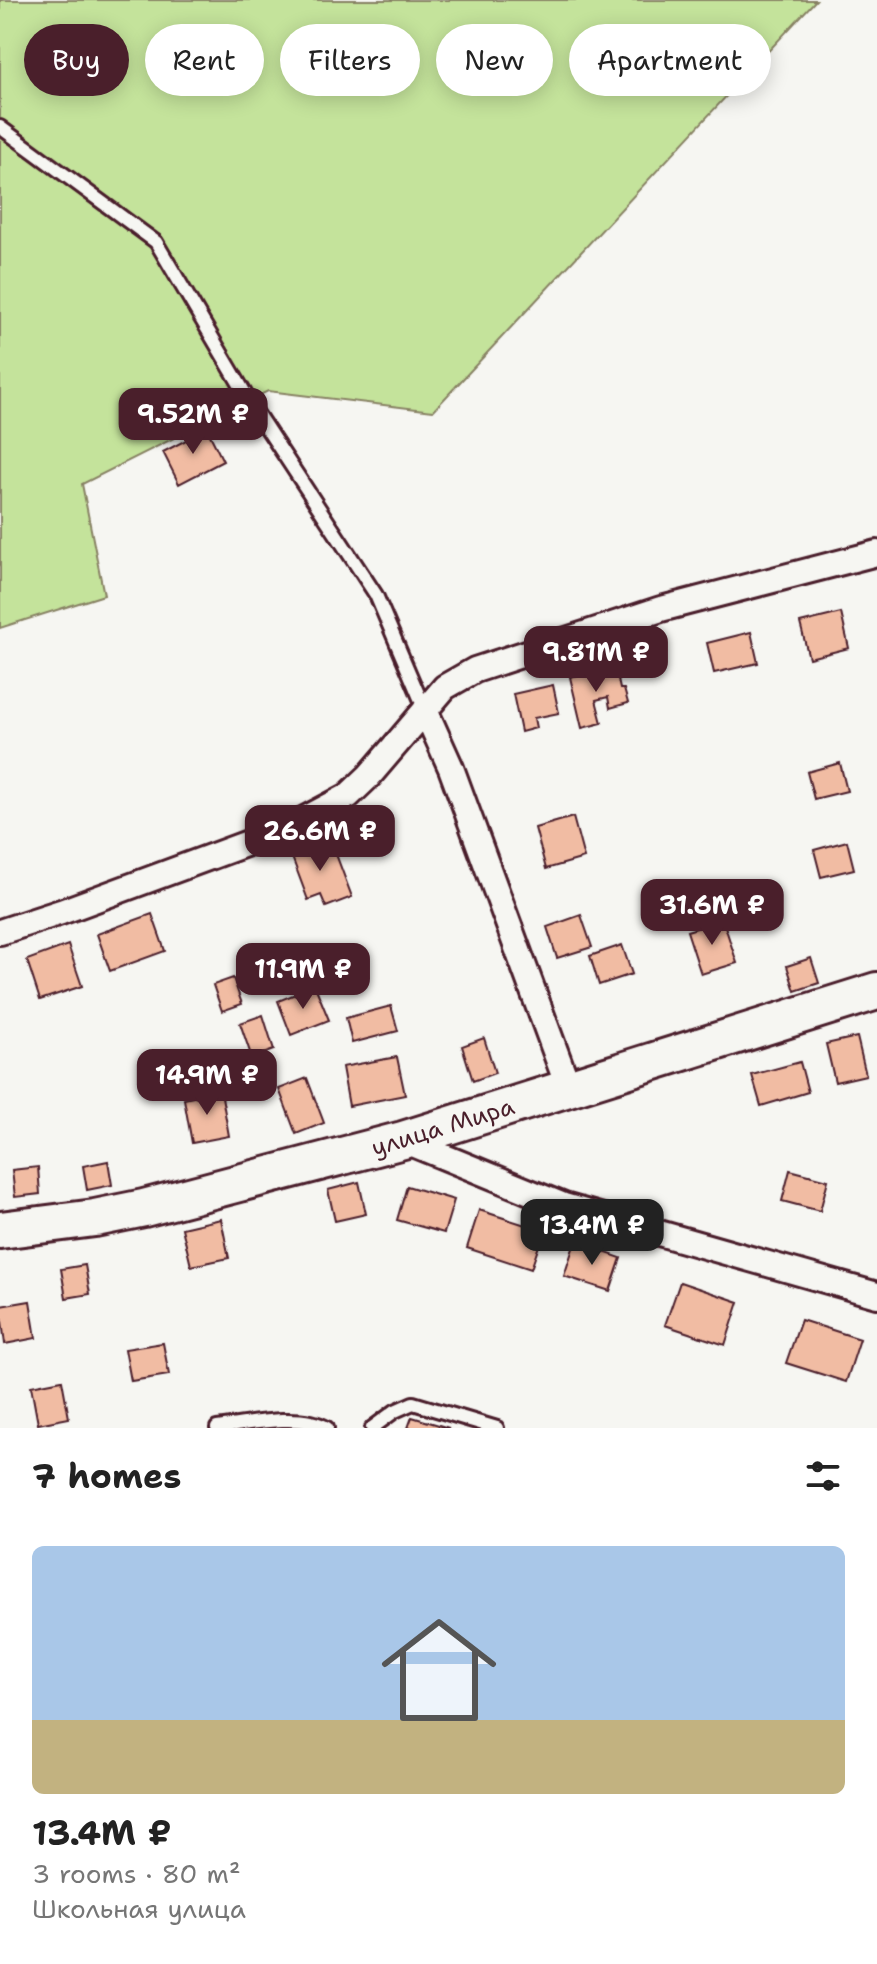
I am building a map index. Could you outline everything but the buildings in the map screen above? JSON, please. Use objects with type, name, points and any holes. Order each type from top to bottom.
[{"type":"street","points":[[0,932],[272,834],[317,814],[348,796],[369,776],[445,687],[475,670],[661,609],[877,553]]},
{"type":"street","points":[[425,710],[451,768],[569,1089]]},
{"type":"street","name":"улица Мира","points":[[0,1230],[95,1218],[144,1208],[403,1140],[877,991]]},
{"type":"street","points":[[403,1140],[564,1206],[877,1295]]},
{"type":"lane","points":[[0,127],[156,242],[256,412],[376,595],[425,710]]},
{"type":"lane","points":[[372,1428],[395,1411],[413,1403],[497,1428]]},
{"type":"lane","points":[[217,1428],[271,1420],[318,1423],[327,1428]]},
{"type":"green space","points":[[0,0],[816,0],[771,48],[771,24],[569,24],[569,96],[727,96],[433,411],[268,391],[82,484],[104,595],[0,628]]}]
